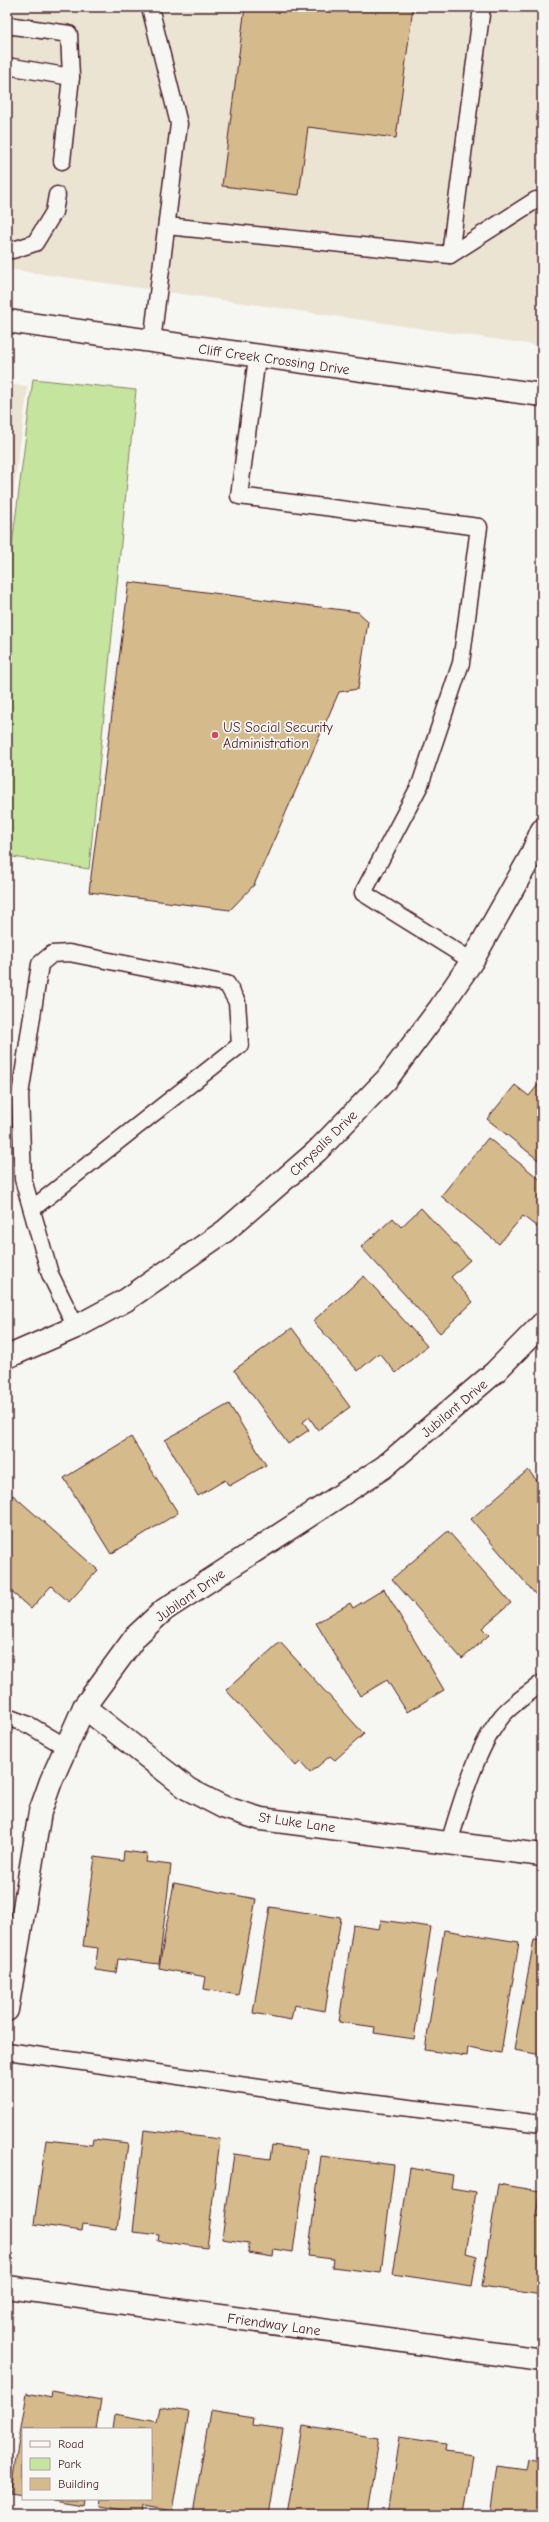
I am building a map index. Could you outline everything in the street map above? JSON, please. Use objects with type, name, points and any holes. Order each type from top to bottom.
[{"type":"street","name":"Cliff Creek Crossing Drive","points":[[7,321],[257,357],[542,395]]},
{"type":"street","name":"Chrysalis Drive","points":[[7,1357],[76,1327],[126,1300],[225,1231],[317,1151],[388,1078],[472,961],[530,858],[542,830]]},
{"type":"street","name":"Jubilant Drive","points":[[7,2010],[40,1812],[84,1707],[136,1636],[164,1610],[384,1467],[495,1372],[542,1324]]},
{"type":"street","name":"St Luke Lane","points":[[84,1707],[188,1789],[223,1807],[261,1819],[542,1855]]},
{"type":"street","name":"Friendway Lane","points":[[7,2287],[542,2360]]},
{"type":"lane","points":[[150,7],[179,124],[152,342]]},
{"type":"lane","points":[[450,255],[482,7]]},
{"type":"lane","points":[[7,25],[69,34],[71,77],[62,161]]},
{"type":"lane","points":[[7,66],[71,77]]},
{"type":"lane","points":[[7,250],[13,250],[36,243],[54,212],[57,195]]},
{"type":"lane","points":[[166,226],[450,255],[536,200],[542,201]]},
{"type":"lane","points":[[257,357],[239,496],[479,527],[461,663],[420,785],[363,893],[472,961]]},
{"type":"lane","points":[[32,1209],[240,1046],[237,1002],[227,984],[69,953],[52,954],[40,964],[20,1095],[23,1179],[50,1274],[76,1327]]},
{"type":"lane","points":[[449,1843],[478,1760],[502,1716],[542,1683]]},
{"type":"lane","points":[[7,1717],[29,1725],[66,1748]]},
{"type":"lane","points":[[7,2051],[336,2099],[542,2124]]},
{"type":"shaded area","points":[[7,7],[542,7],[542,346],[7,269]]},
{"type":"shaded area","points":[[7,384],[28,386],[7,541]]},
{"type":"green space","points":[[33,379],[136,390],[89,869],[7,856],[7,585]]},
{"type":"building","points":[[245,7],[413,7],[396,138],[308,127],[299,195],[222,186]]},
{"type":"building","name":"US Social Security Administration","points":[[129,582],[358,612],[368,621],[358,689],[339,692],[254,885],[230,910],[89,892]]},
{"type":"building","points":[[542,1080],[542,1163],[487,1119],[515,1085],[529,1096]]},
{"type":"building","points":[[488,1138],[542,1181],[542,1231],[523,1216],[499,1244],[441,1196]]},
{"type":"building","points":[[421,1208],[470,1260],[451,1277],[473,1302],[440,1333],[361,1247],[393,1218],[401,1227]]},
{"type":"building","points":[[364,1276],[427,1346],[396,1373],[379,1353],[358,1371],[313,1321]]},
{"type":"building","points":[[292,1328],[350,1407],[318,1430],[309,1417],[303,1422],[309,1430],[288,1444],[234,1370]]},
{"type":"building","points":[[229,1404],[266,1465],[229,1486],[225,1480],[198,1496],[165,1440]]},
{"type":"building","points":[[131,1437],[178,1513],[111,1554],[64,1478]]},
{"type":"building","points":[[528,1470],[542,1487],[542,1602],[471,1519]]},
{"type":"building","points":[[13,1495],[98,1570],[69,1602],[51,1586],[31,1609],[7,1588],[7,1502]]},
{"type":"building","points":[[448,1531],[511,1603],[482,1628],[489,1635],[462,1659],[392,1579]]},
{"type":"building","points":[[384,1589],[444,1690],[407,1712],[387,1680],[360,1696],[316,1623],[350,1603],[353,1608]]},
{"type":"building","points":[[280,1642],[364,1734],[335,1760],[330,1756],[310,1773],[300,1762],[296,1766],[226,1690]]},
{"type":"building","points":[[124,1851],[147,1854],[146,1862],[171,1865],[159,1964],[118,1959],[116,1973],[95,1970],[98,1948],[83,1946],[95,1857],[123,1861]]},
{"type":"building","points":[[174,1883],[256,1899],[238,1995],[204,1989],[206,1977],[159,1968]]},
{"type":"building","points":[[270,1907],[341,1918],[325,2011],[294,2005],[291,2020],[253,2013]]},
{"type":"building","points":[[381,1920],[431,1927],[414,2039],[374,2033],[375,2027],[339,2022],[353,1925],[379,1929]]},
{"type":"building","points":[[444,1930],[519,1942],[501,2053],[468,2047],[467,2056],[425,2050]]},
{"type":"building","points":[[534,1940],[542,1941],[542,2055],[514,2050]]},
{"type":"building","points":[[144,2130],[220,2139],[207,2248],[158,2241],[159,2235],[133,2232]]},
{"type":"building","points":[[93,2139],[128,2143],[117,2229],[83,2224],[82,2231],[34,2224],[46,2140],[92,2145]]},
{"type":"building","points":[[272,2145],[307,2150],[293,2252],[274,2249],[273,2257],[248,2253],[249,2243],[222,2239],[234,2154],[270,2159]]},
{"type":"building","points":[[321,2156],[394,2165],[381,2273],[332,2267],[333,2259],[308,2256]]},
{"type":"building","points":[[410,2168],[453,2175],[451,2188],[476,2192],[466,2253],[477,2256],[472,2286],[393,2274]]},
{"type":"building","points":[[498,2184],[540,2191],[536,2216],[542,2217],[542,2295],[482,2286]]},
{"type":"building","points":[[52,2391],[101,2400],[96,2428],[22,2428],[22,2495],[10,2493],[27,2393],[51,2398]]},
{"type":"building","points":[[160,2407],[189,2412],[172,2511],[143,2506],[142,2514],[99,2507],[100,2500],[152,2500],[152,2428],[113,2428],[115,2414],[157,2422]]},
{"type":"building","points":[[210,2411],[254,2418],[253,2425],[283,2429],[269,2515],[193,2515]]},
{"type":"building","points":[[302,2426],[379,2438],[367,2515],[287,2515]]},
{"type":"building","points":[[399,2437],[446,2444],[445,2451],[473,2455],[464,2515],[387,2515]]},
{"type":"building","points":[[528,2459],[542,2461],[542,2515],[490,2515],[497,2466],[526,2470]]},
{"type":"building","points":[[53,2500],[84,2500],[83,2505]]},
{"type":"place","name":"US Social Security Administration","points":[[215,735]]}]
